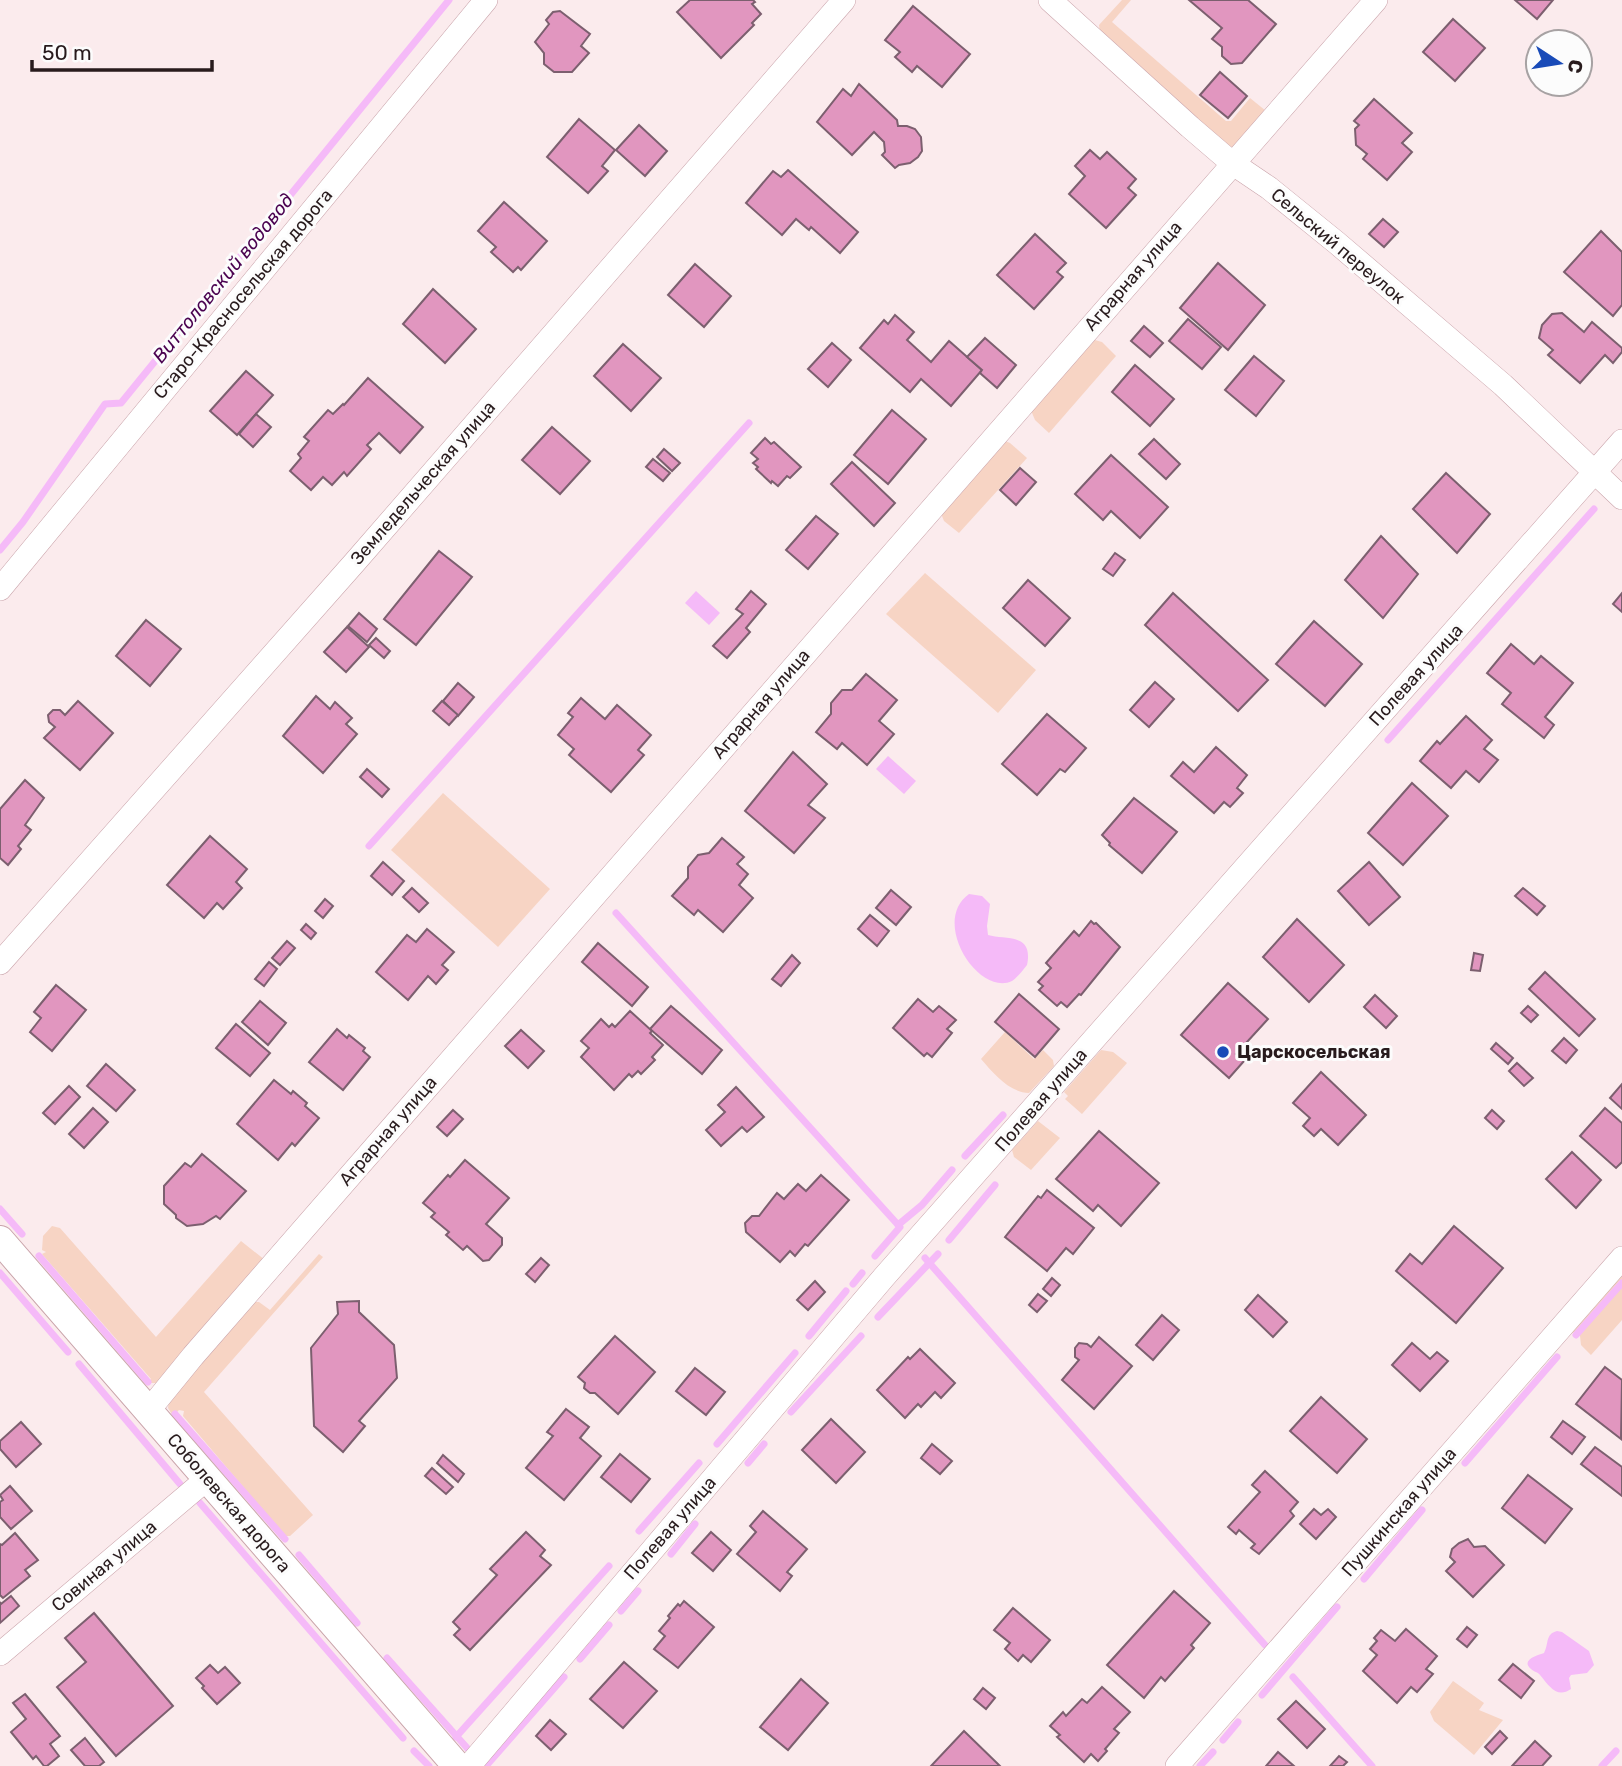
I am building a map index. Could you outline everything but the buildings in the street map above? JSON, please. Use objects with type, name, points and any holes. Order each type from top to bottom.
[{"type":"street","name":"Старо-Красносельская дорога","points":[[0,589],[486,0]]},
{"type":"street","name":"Земледельческая улица","points":[[0,963],[355,562],[844,0]]},
{"type":"street","name":"Сельский переулок","points":[[1050,0],[1232,163],[1269,188],[1347,251],[1509,391],[1622,498]]},
{"type":"street","name":"Аграрная улица","points":[[149,1410],[193,1356],[1376,0]]},
{"type":"street","name":"Полевая улица","points":[[469,1761],[877,1285],[1622,442]]},
{"type":"street","name":"Соболевская дорога","points":[[0,1240],[208,1478],[469,1761]]},
{"type":"street","name":"Пушкинская улица","points":[[1177,1766],[1622,1258]]},
{"type":"street","name":"Совиная улица","points":[[0,1654],[208,1478]]},
{"type":"shaded area","points":[[1122,0],[1131,0],[1112,22],[1226,121],[1231,121],[1250,98],[1266,111],[1232,151],[1101,42],[1099,25]]},
{"type":"shaded area","points":[[1091,339],[1102,342],[1116,356],[1049,433],[1035,420],[1030,408]]},
{"type":"shaded area","points":[[1005,441],[1027,458],[959,533],[944,521],[940,511]]},
{"type":"shaded area","points":[[925,573],[1036,670],[998,713],[886,614]]},
{"type":"shaded area","points":[[696,591],[720,613],[709,625],[685,603]]},
{"type":"shaded area","points":[[888,756],[916,781],[904,794],[876,769]]},
{"type":"shaded area","points":[[443,793],[550,889],[498,947],[391,850]]},
{"type":"shaded area","points":[[969,894],[982,896],[990,904],[988,935],[1016,940],[1026,947],[1027,965],[1012,981],[999,983],[986,978],[964,954],[957,938],[955,922],[958,906]]},
{"type":"shaded area","points":[[1005,1032],[1034,1059],[1043,1050],[1053,1060],[1054,1066],[1029,1093],[1009,1086],[981,1059]]},
{"type":"shaded area","points":[[1101,1050],[1113,1052],[1127,1063],[1082,1114],[1065,1099],[1068,1096],[1064,1092]]},
{"type":"shaded area","points":[[1038,1121],[1060,1138],[1031,1170],[1014,1157],[1012,1150]]},
{"type":"shaded area","points":[[52,1226],[60,1228],[156,1337],[241,1241],[265,1260],[157,1383],[146,1383],[151,1379],[42,1254],[46,1252],[42,1250],[43,1236]]},
{"type":"shaded area","points":[[319,1254],[323,1257],[204,1392],[313,1515],[290,1536],[285,1536],[183,1416],[184,1411],[179,1410],[173,1416],[168,1408],[169,1401],[253,1302],[259,1302],[270,1310]]},
{"type":"shaded area","points":[[1622,1272],[1622,1320],[1591,1355],[1581,1345],[1580,1336],[1575,1332],[1570,1334]]},
{"type":"shaded area","points":[[1557,1631],[1589,1651],[1594,1665],[1587,1673],[1571,1675],[1571,1689],[1562,1693],[1550,1687],[1528,1666],[1531,1658],[1544,1653],[1549,1637]]},
{"type":"shaded area","points":[[1453,1681],[1484,1703],[1479,1710],[1503,1720],[1474,1755],[1434,1721],[1430,1712]]},
{"type":"waterway","name":"Виттоловский водовод","points":[[0,550],[23,522],[105,404],[121,403],[449,0]]},
{"type":"waterway","points":[[369,846],[749,423]]},
{"type":"waterway","points":[[1388,740],[1594,509]]},
{"type":"waterway","points":[[616,913],[900,1227],[875,1256]]},
{"type":"waterway","points":[[965,1156],[1003,1115]]},
{"type":"waterway","points":[[898,1225],[922,1205],[952,1170]]},
{"type":"waterway","points":[[949,1240],[995,1185]]},
{"type":"waterway","points":[[0,1209],[22,1234]]},
{"type":"waterway","points":[[878,1317],[938,1254]]},
{"type":"waterway","points":[[39,1256],[148,1382]]},
{"type":"waterway","points":[[925,1258],[1265,1645]]},
{"type":"waterway","points":[[0,1273],[68,1352]]},
{"type":"waterway","points":[[853,1284],[862,1273]]},
{"type":"waterway","points":[[1576,1335],[1622,1283]]},
{"type":"waterway","points":[[809,1336],[846,1291]]},
{"type":"waterway","points":[[791,1412],[861,1336]]},
{"type":"waterway","points":[[717,1444],[795,1353]]},
{"type":"waterway","points":[[1465,1463],[1557,1357]]},
{"type":"waterway","points":[[79,1364],[180,1484]]},
{"type":"waterway","points":[[175,1414],[285,1539]]},
{"type":"waterway","points":[[748,1463],[764,1444]]},
{"type":"waterway","points":[[639,1531],[699,1463]]},
{"type":"waterway","points":[[200,1503],[403,1738]]},
{"type":"waterway","points":[[1364,1579],[1422,1510]]},
{"type":"waterway","points":[[671,1554],[695,1524]]},
{"type":"waterway","points":[[299,1555],[357,1623]]},
{"type":"waterway","points":[[456,1737],[609,1566]]},
{"type":"waterway","points":[[621,1611],[638,1591]]},
{"type":"waterway","points":[[1262,1695],[1337,1607]]},
{"type":"waterway","points":[[580,1659],[609,1625]]},
{"type":"waterway","points":[[387,1658],[468,1749]]},
{"type":"waterway","points":[[486,1766],[564,1677]]},
{"type":"waterway","points":[[1293,1677],[1372,1766]]},
{"type":"waterway","points":[[1223,1740],[1238,1722]]},
{"type":"waterway","points":[[414,1751],[429,1766]]},
{"type":"waterway","points":[[1602,1766],[1616,1751]]},
{"type":"waterway","points":[[1200,1766],[1213,1752]]},
{"type":"place","name":"Царскосельская","points":[[1223,1052]]}]
